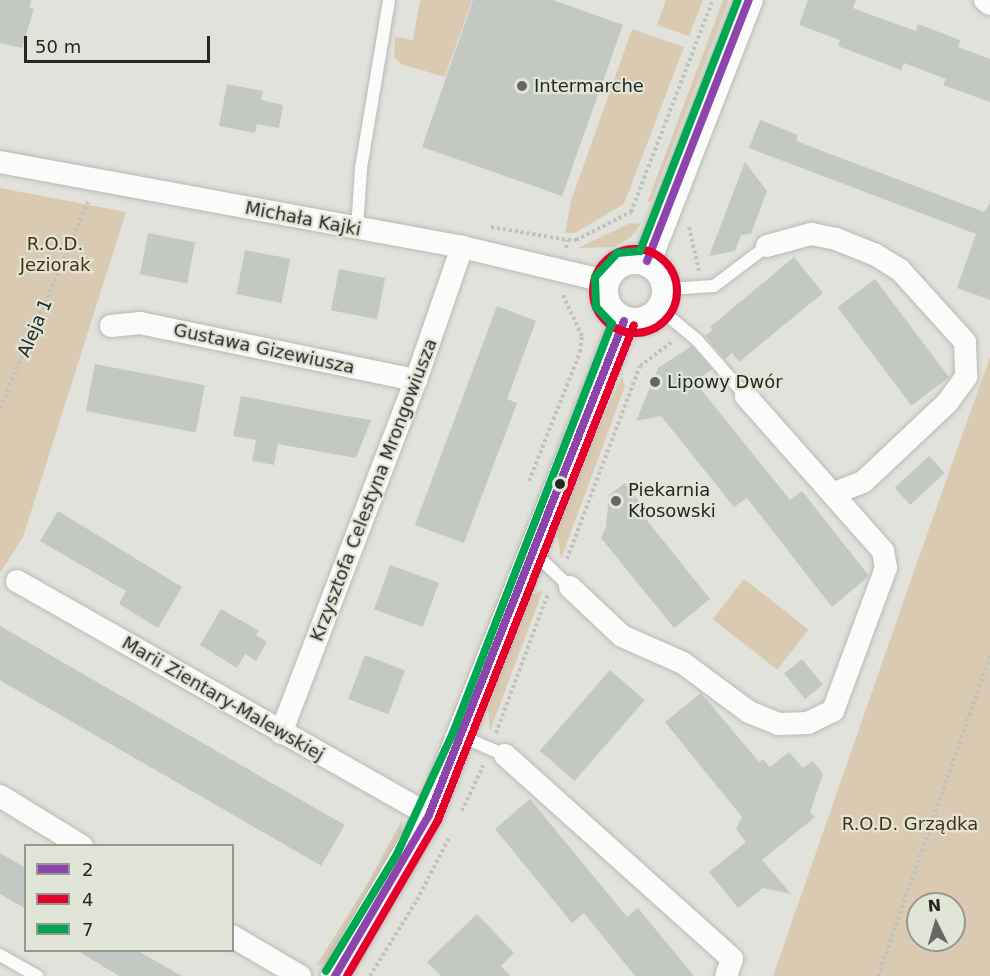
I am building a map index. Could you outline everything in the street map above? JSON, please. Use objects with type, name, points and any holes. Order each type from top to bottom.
[{"type":"street","points":[[647,261],[749,0]]},
{"type":"street","points":[[985,0],[990,3]]},
{"type":"street","name":"Michała Kajki","points":[[0,162],[462,247],[605,281]]},
{"type":"street","points":[[767,246],[811,234],[836,239],[876,255],[900,270],[964,342],[966,377],[948,402],[863,482],[835,493]]},
{"type":"street","name":"Krzysztofa Celestyna Mrongowiusza","points":[[281,733],[416,380],[462,247]]},
{"type":"street","points":[[647,261],[660,273],[664,300],[644,322],[624,321],[606,304],[605,281],[622,262],[647,261]]},
{"type":"street","points":[[335,976],[429,815],[463,737],[624,321]]},
{"type":"street","name":"Gustawa Gizewiusza","points":[[111,326],[140,323],[416,380]]},
{"type":"street","points":[[560,589],[622,636],[683,663],[748,712],[778,724],[808,723],[833,711],[886,568],[883,551],[835,493],[746,396]]},
{"type":"street","name":"Marii Zientary-Malewskiej","points":[[18,580],[281,733],[429,815]]},
{"type":"street","points":[[495,751],[732,959],[726,976]]},
{"type":"street","points":[[0,796],[79,844]]},
{"type":"street","points":[[234,937],[300,976]]},
{"type":"lane","points":[[357,229],[361,168],[389,0]]},
{"type":"lane","points":[[746,396],[664,300],[714,286],[767,246]]},
{"type":"lane","points":[[532,558],[545,563],[560,589]]},
{"type":"lane","points":[[463,737],[495,751]]},
{"type":"lane","points":[[0,955],[38,976]]},
{"type":"path","points":[[566,248],[568,240],[576,240],[631,212],[636,204],[713,0]]},
{"type":"path","name":"Aleja 1","points":[[0,408],[87,205],[94,180]]},
{"type":"path","points":[[683,224],[691,228],[700,278]]},
{"type":"path","points":[[558,284],[582,336],[580,352]]},
{"type":"path","points":[[565,565],[640,366],[678,337]]},
{"type":"path","points":[[461,812],[495,751],[560,589]]},
{"type":"path","points":[[878,976],[990,656]]},
{"type":"path","points":[[370,976],[417,900],[451,834]]},
{"type":"green space","points":[[420,0],[472,0],[445,77],[401,64],[394,57],[395,37],[413,40]]},
{"type":"green space","points":[[666,0],[703,0],[689,36],[657,25]]},
{"type":"green space","points":[[723,0],[729,0],[651,202],[648,201]]},
{"type":"green space","points":[[632,29],[684,47],[624,204],[575,233],[565,233],[571,201]]},
{"type":"green space","name":"R.O.D. Jeziorak","points":[[0,188],[126,212],[23,537],[0,573]]},
{"type":"green space","points":[[630,223],[641,224],[631,237],[614,247],[578,248]]},
{"type":"green space","name":"R.O.D. Grządka","points":[[990,357],[990,976],[773,976],[920,554]]},
{"type":"green space","points":[[622,377],[625,386],[561,559],[557,533],[590,446]]},
{"type":"green space","points":[[744,579],[809,629],[777,670],[713,619]]},
{"type":"green space","points":[[543,590],[490,731],[488,708],[530,596]]},
{"type":"green space","points":[[402,820],[402,835],[327,962],[316,966],[368,883]]},
{"type":"building","points":[[0,0],[31,0],[30,8],[34,9],[22,48],[0,43]]},
{"type":"building","name":"Intermarche","points":[[473,0],[553,0],[623,25],[562,196],[422,147]]},
{"type":"building","points":[[808,0],[856,0],[853,8],[916,31],[918,24],[960,40],[958,47],[990,59],[990,102],[943,85],[946,79],[904,63],[901,70],[838,46],[840,40],[799,25]]},
{"type":"building","points":[[227,84],[263,91],[261,100],[283,105],[279,128],[257,124],[255,133],[219,126]]},
{"type":"building","points":[[760,120],[798,135],[796,141],[984,212],[990,203],[990,300],[957,288],[976,234],[749,148]]},
{"type":"building","points":[[745,162],[767,191],[751,234],[741,235],[735,251],[709,256]]},
{"type":"building","points":[[148,233],[195,242],[187,283],[140,274]]},
{"type":"building","points":[[245,250],[290,259],[282,303],[236,294]]},
{"type":"building","points":[[794,257],[823,293],[739,362],[732,353],[725,359],[705,336],[713,330],[710,327]]},
{"type":"building","points":[[339,269],[385,278],[377,319],[331,310]]},
{"type":"building","points":[[875,279],[949,377],[911,406],[837,307]]},
{"type":"building","points":[[497,306],[536,321],[507,399],[517,403],[464,543],[415,525]]},
{"type":"building","points":[[692,346],[712,369],[695,382],[790,500],[802,491],[869,576],[832,607],[747,498],[734,507],[661,416],[636,421],[658,368]]},
{"type":"building","points":[[95,364],[205,385],[196,432],[86,411]]},
{"type":"building","points":[[241,396],[371,420],[356,458],[278,444],[274,465],[252,461],[256,440],[233,436]]},
{"type":"building","points":[[929,456],[945,473],[910,505],[895,488]]},
{"type":"building","points":[[625,483],[645,510],[641,513],[710,599],[674,628],[601,538],[606,527],[609,495]]},
{"type":"building","points":[[58,511],[182,587],[158,628],[119,604],[126,591],[40,541]]},
{"type":"building","points":[[390,565],[439,583],[423,627],[374,609]]},
{"type":"building","points":[[221,609],[259,631],[256,635],[267,642],[256,661],[245,654],[237,668],[200,645]]},
{"type":"building","points":[[0,626],[345,825],[321,866],[0,680]]},
{"type":"building","points":[[365,655],[405,670],[388,714],[348,699]]},
{"type":"building","points":[[802,659],[823,685],[805,699],[784,673]]},
{"type":"building","points":[[610,670],[645,700],[575,781],[540,751]]},
{"type":"building","points":[[701,693],[759,762],[763,759],[770,767],[789,752],[803,768],[813,761],[823,774],[810,812],[815,817],[762,860],[791,894],[763,888],[738,908],[709,872],[746,842],[736,829],[742,817],[665,722]]},
{"type":"building","points":[[530,799],[627,917],[638,908],[694,976],[635,976],[584,913],[572,923],[495,829]]},
{"type":"building","points":[[0,853],[24,867],[24,908],[0,894]]},
{"type":"building","points":[[477,914],[514,953],[501,966],[511,976],[441,976],[427,962]]},
{"type":"building","points":[[80,952],[140,952],[182,976],[119,976]]},
{"type":"transit line","name":"7","points":[[326,971],[397,854],[453,733],[612,324],[596,307],[595,277],[617,253],[640,251],[738,0]]},
{"type":"transit line","name":"2","points":[[647,261],[749,0]]},
{"type":"transit line","name":"4","points":[[635,249],[651,252],[665,261],[674,275],[677,291],[674,307],[665,321],[651,330],[635,333],[619,330],[605,321],[596,307],[593,291],[596,275],[605,261],[619,252],[635,249]]},
{"type":"transit line","name":"2","points":[[335,976],[429,815],[624,321]]},
{"type":"transit line","name":"4","points":[[347,976],[438,820],[634,325]]},
{"type":"place","name":"Intermarche","points":[[522,86]]},
{"type":"place","name":"Lipowy Dwór","points":[[655,382]]},
{"type":"place","name":"Piekarnia Kłosowski","points":[[616,501]]}]
